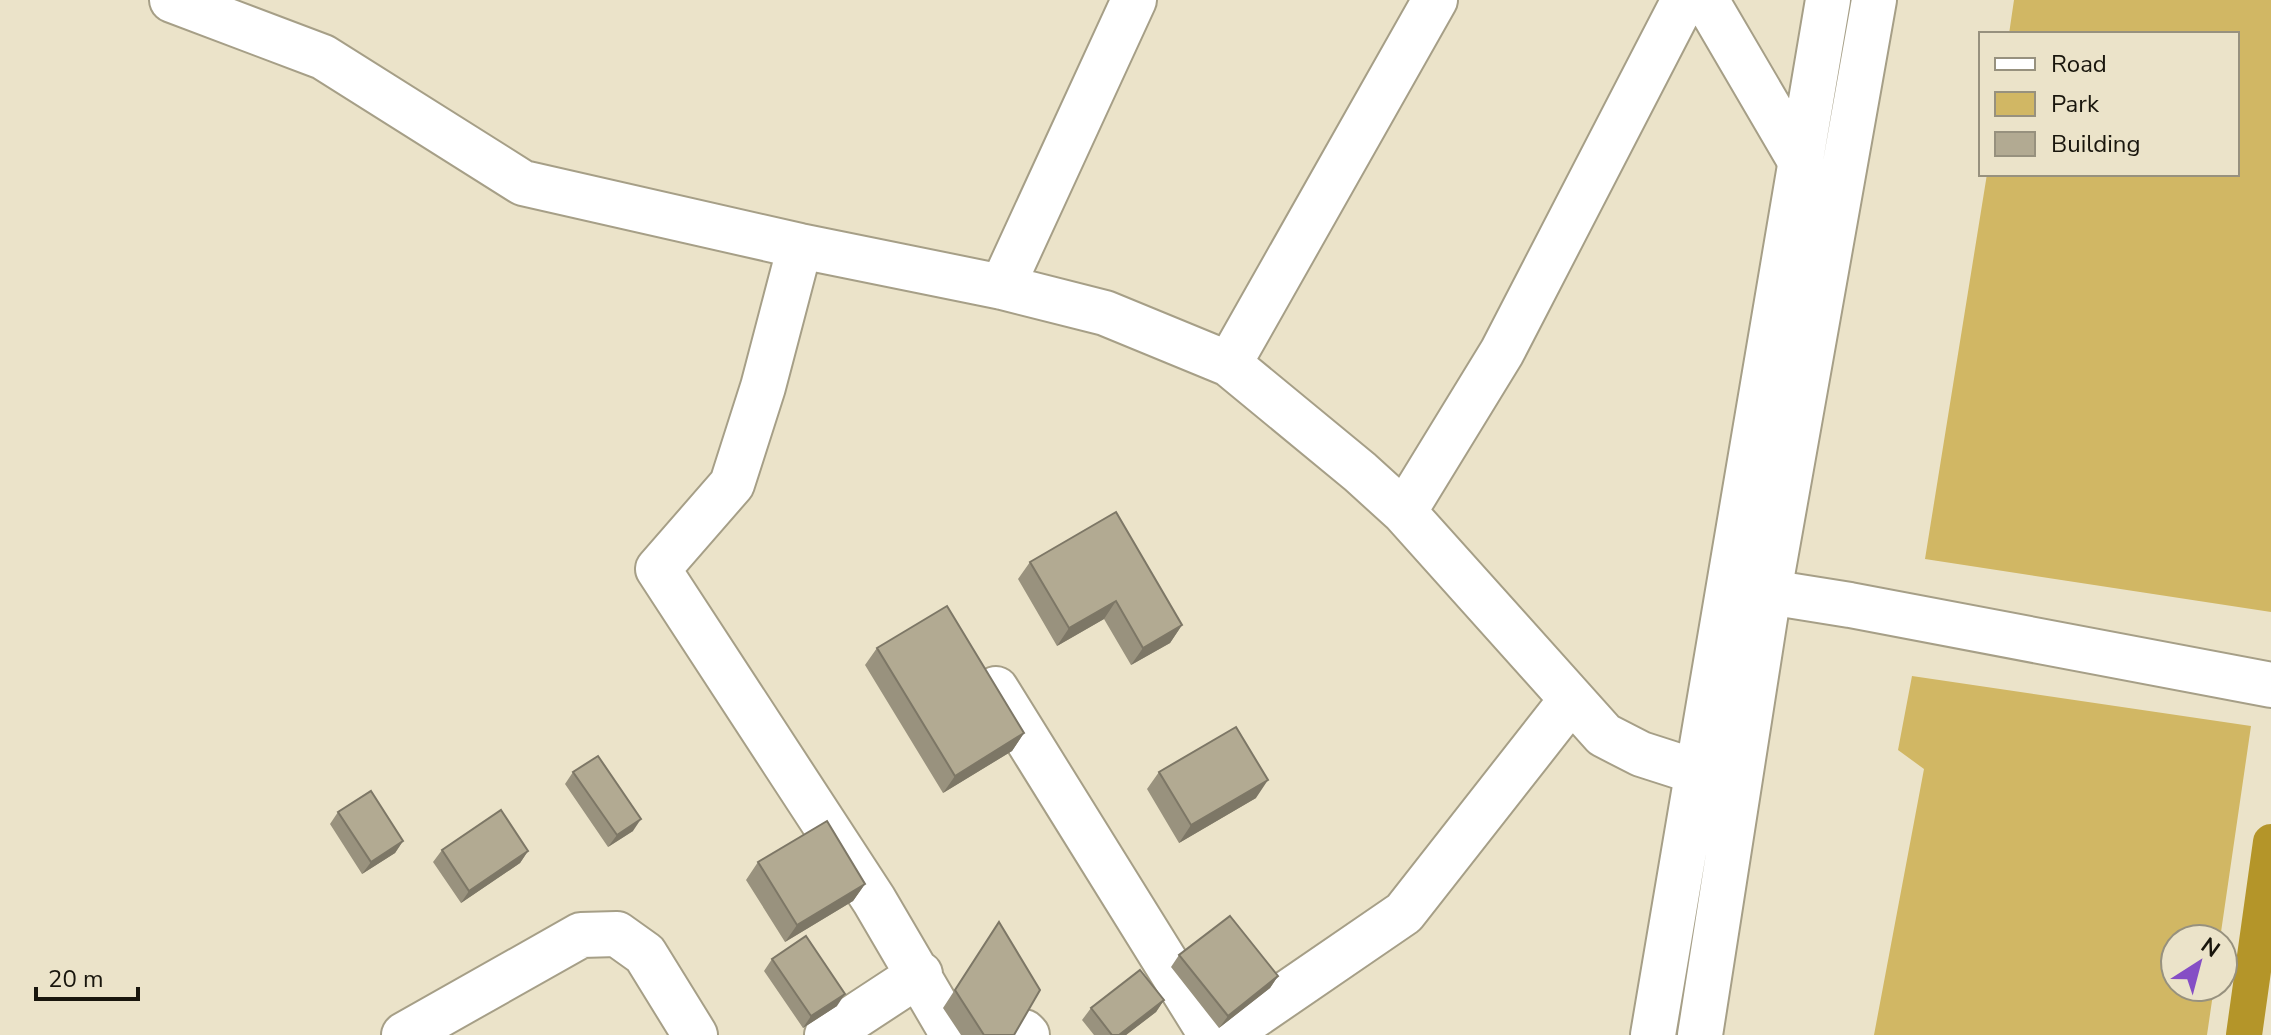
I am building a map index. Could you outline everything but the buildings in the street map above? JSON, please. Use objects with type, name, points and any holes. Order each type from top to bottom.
[{"type":"main road","points":[[172,0],[323,57],[523,183],[800,246],[1002,287],[1105,313],[1229,364],[1404,512],[1604,735],[1641,754],[1697,772]]},
{"type":"main road","points":[[1002,287],[1134,0]]},
{"type":"main road","points":[[1229,364],[1435,0]]},
{"type":"main road","points":[[1404,512],[1502,352],[1684,0]]},
{"type":"main road","points":[[1706,0],[1802,164]]},
{"type":"main road","points":[[1700,1035],[1749,586],[1802,164],[1828,0]]},
{"type":"main road","points":[[1653,1035],[1697,772],[1749,586],[1874,0]]},
{"type":"main road","points":[[800,246],[763,387],[732,484],[658,569],[866,886],[953,1035]]},
{"type":"main road","points":[[1749,586],[2260,683]]},
{"type":"main road","points":[[996,689],[1211,1035]]},
{"type":"main road","points":[[1226,1035],[1404,913],[1571,700]]},
{"type":"main road","points":[[404,1035],[581,935],[617,934],[645,954],[695,1035]]},
{"type":"main road","points":[[827,1035],[920,974]]},
{"type":"green space","points":[[2014,0],[2271,0],[2271,612],[1925,559],[1987,176],[2239,176],[2239,32],[2009,32]]},
{"type":"green space","points":[[1912,676],[2251,726],[2222,923],[2159,923],[2159,1003],[2212,1003],[2207,1035],[1874,1035],[1924,769],[1898,750]]},
{"type":"waterway","points":[[2244,1035],[2271,842]]}]
